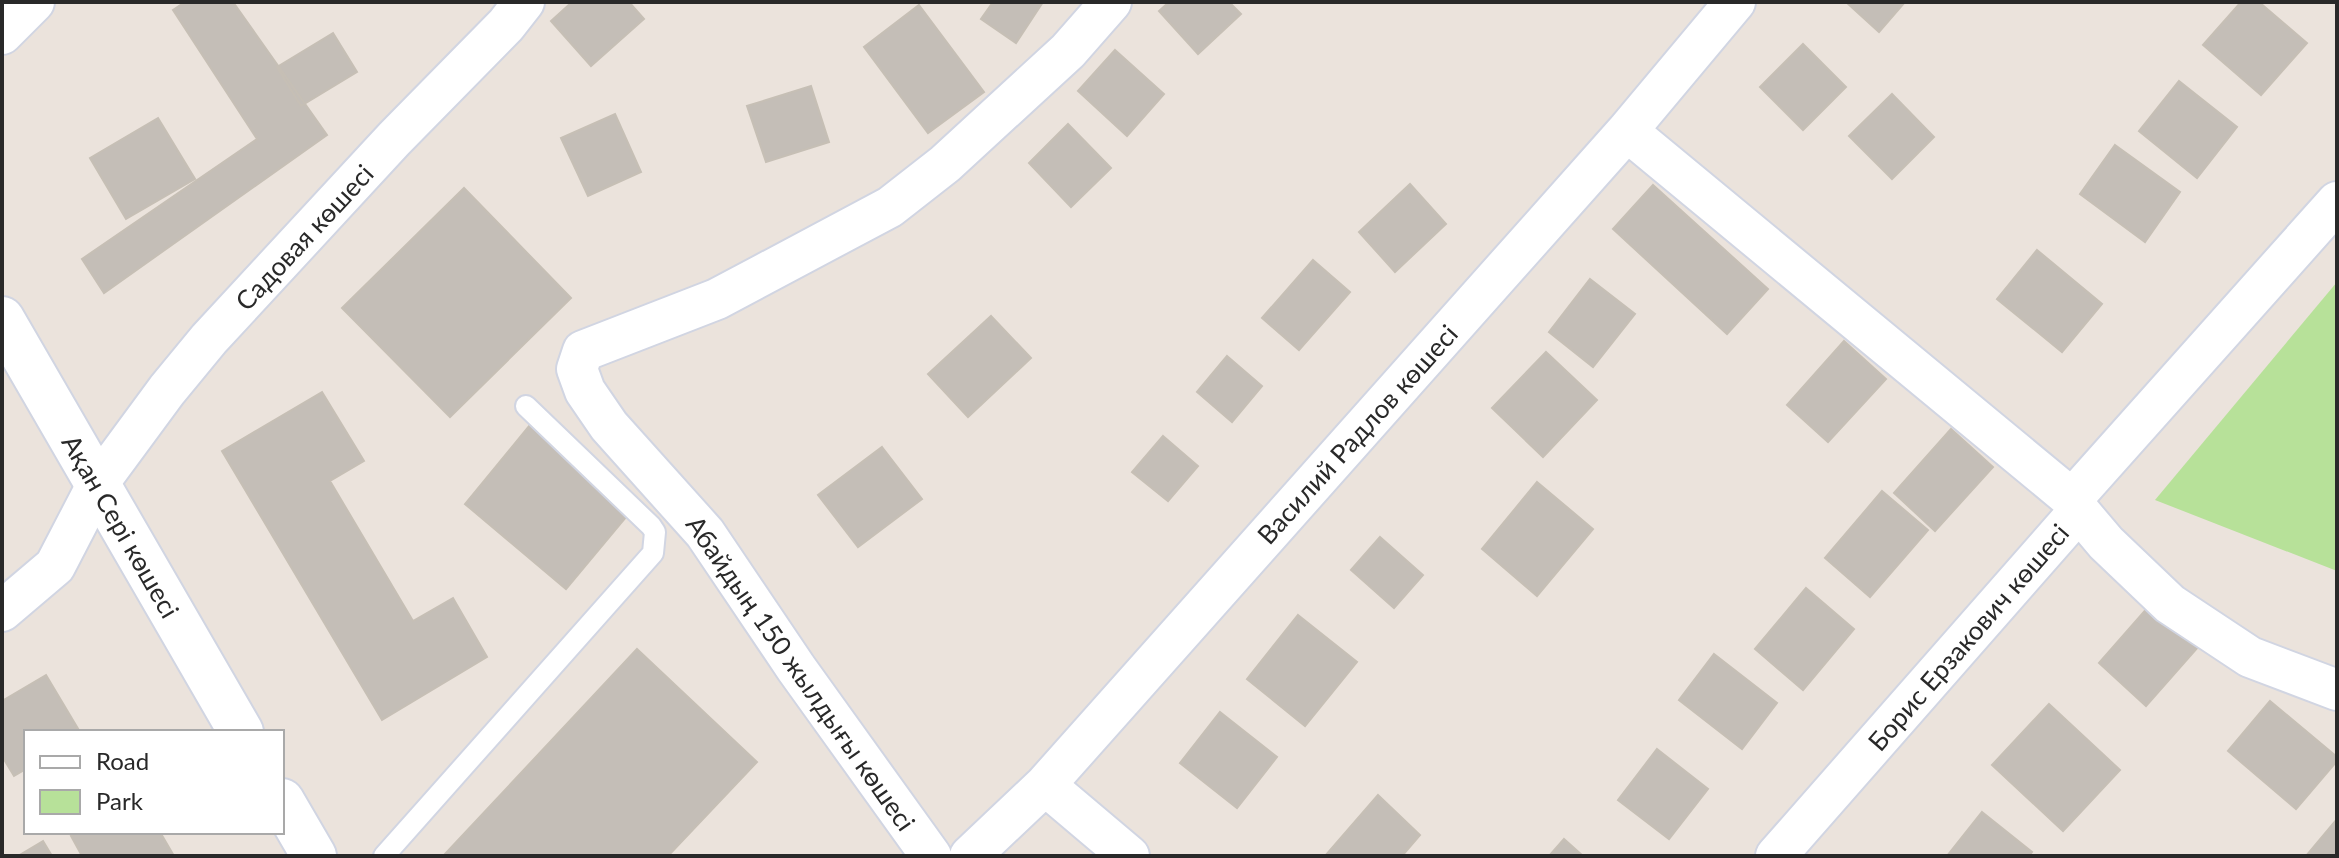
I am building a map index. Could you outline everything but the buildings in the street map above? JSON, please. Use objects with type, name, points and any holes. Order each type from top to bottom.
[{"type":"street","points":[[2,34],[34,2]]},
{"type":"street","name":"Садовая көшесі","points":[[2,611],[55,566],[97,485],[209,339],[394,139],[506,25],[524,2]]},
{"type":"street","name":"Абайдың 150 жылдығы көшесі","points":[[931,856],[796,668],[705,533],[609,426],[585,391],[577,369],[583,351],[717,299],[890,207],[945,164],[1057,62],[1111,2]]},
{"type":"street","name":"Василий Радлов көшесі","points":[[970,856],[1045,785],[1627,131],[1735,2]]},
{"type":"street","points":[[1627,131],[2075,505],[2106,543],[2170,604],[2250,657],[2337,690]]},
{"type":"street","name":"Борис Ерзакович көшесі","points":[[1776,856],[2337,202]]},
{"type":"street","name":"Ақан Сері көшесі","points":[[2,319],[240,730]]},
{"type":"street","points":[[1045,785],[1129,856]]},
{"type":"street","points":[[284,804],[314,856]]},
{"type":"lane","points":[[384,856],[653,553],[655,532],[651,526],[526,406]]},
{"type":"green space","points":[[2337,282],[2337,571],[2155,500]]}]
